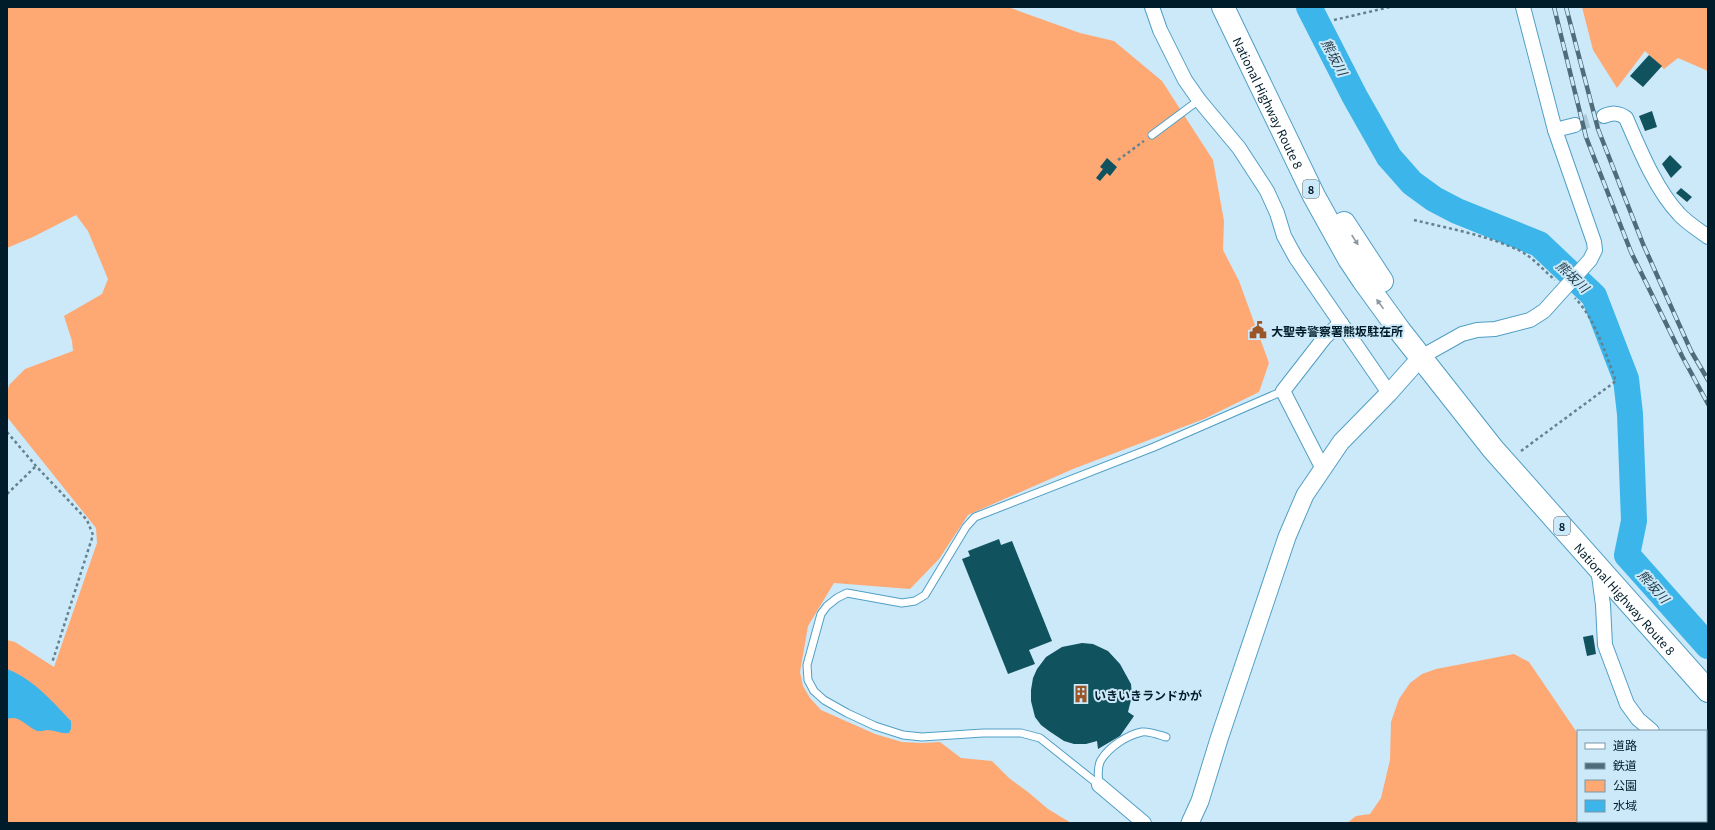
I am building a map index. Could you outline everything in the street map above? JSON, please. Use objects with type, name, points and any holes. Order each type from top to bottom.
[{"type":"highway","name":"National Highway Route 8","points":[[1224,7],[1314,196],[1349,259],[1400,331],[1493,448],[1598,568],[1708,690]]},
{"type":"highway","name":"National Highway Route 8","points":[[1234,7],[1283,105],[1314,174],[1370,264],[1414,328],[1421,357]]},
{"type":"street","points":[[1152,7],[1160,30],[1185,80],[1199,100],[1239,148],[1267,191],[1277,213],[1284,236],[1296,258],[1389,393]]},
{"type":"street","points":[[1190,823],[1200,801],[1221,732],[1287,537],[1305,495],[1341,442],[1389,393],[1421,357],[1462,334],[1477,330],[1495,329],[1530,320],[1544,311],[1590,260],[1595,250],[1594,242],[1555,130],[1523,7]]},
{"type":"street","points":[[1604,116],[1612,113],[1622,115],[1626,118],[1649,168],[1664,194],[1679,214],[1708,237]]},
{"type":"street","points":[[1555,130],[1575,125]]},
{"type":"street","points":[[1323,469],[1283,391],[1325,337],[1341,323]]},
{"type":"street","points":[[1598,568],[1603,605],[1605,645],[1627,704],[1638,719],[1651,730]]},
{"type":"street","points":[[1099,785],[1144,823]]},
{"type":"lane","points":[[1152,135],[1199,100]]},
{"type":"lane","points":[[1099,785],[1040,738],[1021,733],[922,736],[903,735],[875,726],[824,700],[814,692],[808,680],[807,665],[821,614],[827,606],[837,598],[847,594],[902,603],[915,601],[926,594],[966,527],[975,517],[1154,446],[1283,391]]},
{"type":"lane","points":[[1099,785],[1098,772],[1100,760],[1113,747],[1127,738],[1143,732],[1166,737]]},
{"type":"path","points":[[1334,20],[1390,7]]},
{"type":"path","points":[[1118,160],[1152,135]]},
{"type":"path","points":[[7,432],[36,466],[87,520],[93,535],[52,663]]},
{"type":"path","points":[[7,494],[36,466]]},
{"type":"green space","points":[[7,7],[1008,7],[1080,33],[1114,41],[1162,81],[1213,160],[1224,221],[1223,250],[1239,281],[1269,363],[1259,392],[1204,419],[1073,469],[968,515],[939,559],[910,589],[834,583],[808,626],[800,672],[803,686],[810,698],[821,710],[875,734],[902,742],[940,742],[961,758],[992,761],[1009,778],[1048,809],[1071,823],[7,823],[7,640],[15,642],[54,667],[97,543],[96,528],[7,417],[7,393],[9,385],[25,369],[73,351],[72,341],[64,316],[102,294],[108,279],[88,231],[76,215],[33,237],[7,248]]},
{"type":"green space","points":[[1582,7],[1708,7],[1708,71],[1678,58],[1664,69],[1645,51],[1617,88],[1593,50]]},
{"type":"green space","points":[[1514,654],[1529,662],[1577,733],[1577,822],[1630,823],[1347,823],[1356,816],[1370,814],[1381,798],[1390,760],[1391,722],[1399,699],[1410,683],[1422,674],[1436,669]]},
{"type":"water","points":[[7,669],[34,685],[57,706],[71,721],[71,729],[69,733],[50,730],[38,731],[18,719],[7,719]]},
{"type":"building","points":[[1649,55],[1662,66],[1643,87],[1630,76]]},
{"type":"building","points":[[1652,111],[1657,127],[1645,131],[1639,116]]},
{"type":"building","points":[[1670,155],[1682,167],[1671,178],[1662,164]]},
{"type":"building","points":[[1107,158],[1117,167],[1110,176],[1107,173],[1100,181],[1096,178],[1103,169],[1100,167]]},
{"type":"building","points":[[1681,188],[1692,197],[1687,202],[1676,193]]},
{"type":"building","points":[[999,539],[1001,545],[1012,541],[1052,641],[1029,650],[1035,664],[1008,674],[962,559],[970,556],[968,551]]},
{"type":"building","points":[[1593,635],[1596,654],[1587,656],[1583,637]]},
{"type":"building","name":"いきいきランドかが","points":[[1082,643],[1093,644],[1108,651],[1120,664],[1131,684],[1132,696],[1128,712],[1134,716],[1120,736],[1098,749],[1097,741],[1086,744],[1074,744],[1064,741],[1049,731],[1041,725],[1035,717],[1031,701],[1033,678],[1037,669],[1046,657],[1062,647]]},
{"type":"waterway","name":"熊坂川","points":[[1309,7],[1355,97],[1389,157],[1412,183],[1434,199],[1457,211],[1539,244],[1594,296],[1626,379],[1630,414],[1634,521],[1627,555],[1708,646]]},
{"type":"tunnel","points":[[1575,125],[1604,116]]},
{"type":"railway","points":[[1554,7],[1586,137],[1631,252],[1682,356],[1708,404]]},
{"type":"railway","points":[[1566,7],[1598,129],[1643,244],[1691,351],[1708,380]]},
{"type":"place","name":"大聖寺警察署熊坂駐在所","points":[[1258,330]]},
{"type":"place","name":"いきいきランドかが","points":[[1081,694]]}]
